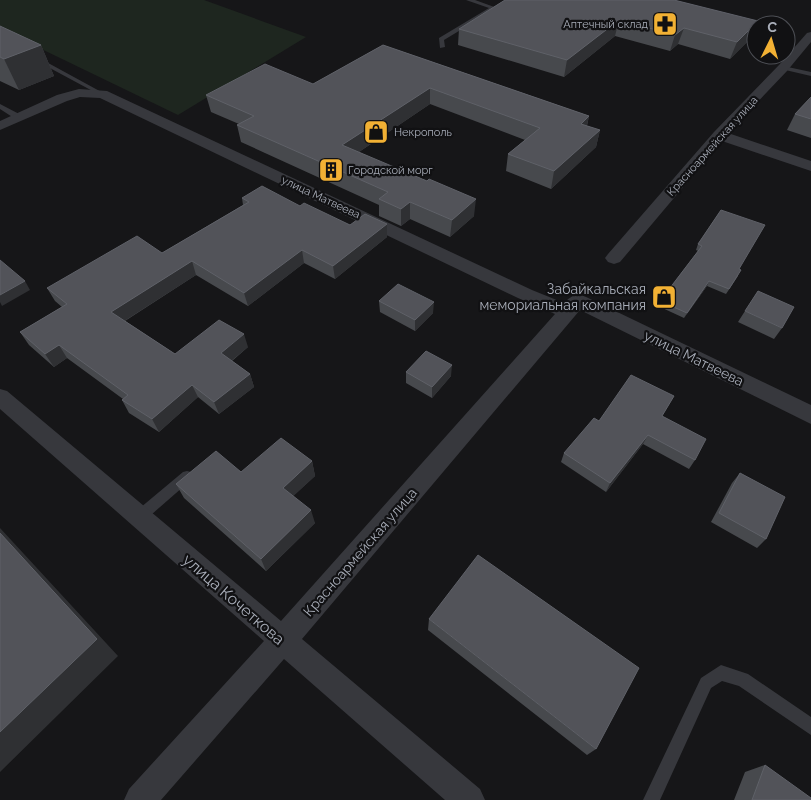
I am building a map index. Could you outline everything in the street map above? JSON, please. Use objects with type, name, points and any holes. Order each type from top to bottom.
[{"type":"street","name":"Красноармейская улица","points":[[614,258],[719,135],[783,68],[811,35]]},
{"type":"street","points":[[0,126],[62,98],[80,93],[102,94]]},
{"type":"street","name":"улица Матвеева","points":[[102,94],[526,294],[573,306],[811,415]]},
{"type":"street","points":[[719,135],[811,166]]},
{"type":"street","name":"Красноармейская улица","points":[[140,800],[282,641],[573,306]]},
{"type":"street","name":"улица Кочеткова","points":[[3,403],[469,800]]},
{"type":"lane","points":[[468,0],[494,8]]},
{"type":"lane","points":[[442,47],[441,40],[501,4]]},
{"type":"lane","points":[[27,54],[102,94]]},
{"type":"lane","points":[[783,68],[811,74]]},
{"type":"lane","points":[[0,106],[20,118]]},
{"type":"lane","points":[[138,517],[196,468]]},
{"type":"lane","points":[[651,800],[706,683],[721,673],[743,679],[811,727]]},
{"type":"shaded area","points":[[0,0],[204,0],[306,37],[178,115],[0,29]]},
{"type":"building","points":[[505,0],[674,0],[746,18],[746,33],[737,42],[684,28],[675,35],[619,20],[567,60],[459,29]]},
{"type":"building","points":[[0,26],[41,45],[4,59],[0,57]]},
{"type":"building","points":[[383,45],[589,116],[581,124],[600,130],[554,171],[508,154],[540,128],[430,88],[342,145],[427,181],[429,179],[476,199],[452,220],[410,202],[401,209],[379,199],[388,192],[237,125],[254,116],[206,95],[265,64],[313,84]]},
{"type":"building","points":[[811,97],[811,119],[795,114]]},
{"type":"building","points":[[262,186],[300,206],[304,203],[350,225],[365,214],[387,224],[333,266],[302,250],[244,293],[192,261],[111,312],[175,354],[219,320],[244,334],[221,353],[250,374],[214,402],[192,385],[152,419],[122,400],[128,395],[59,345],[45,354],[20,332],[67,304],[47,288],[137,236],[162,253],[249,202],[242,198]]},
{"type":"building","points":[[721,210],[765,225],[729,289],[709,281],[687,313],[660,301],[702,246],[698,244]]},
{"type":"building","points":[[0,260],[25,281],[0,295]]},
{"type":"building","points":[[398,284],[434,302],[415,320],[379,301]]},
{"type":"building","points":[[758,291],[794,307],[782,328],[745,311]]},
{"type":"building","points":[[426,351],[452,365],[432,387],[406,372]]},
{"type":"building","points":[[631,375],[674,396],[662,416],[706,439],[695,460],[648,435],[610,483],[564,453],[594,418],[599,421]]},
{"type":"building","points":[[281,438],[312,461],[283,488],[311,510],[261,559],[176,484],[216,451],[241,472]]},
{"type":"building","points":[[740,473],[785,497],[766,539],[719,513]]},
{"type":"building","points":[[0,533],[97,639],[0,732]]},
{"type":"building","points":[[478,555],[639,668],[596,749],[429,619]]},
{"type":"building","points":[[765,765],[811,798],[811,800],[752,800]]},
{"type":"place","name":"Аптечный склад","points":[[665,24]]},
{"type":"place","name":"Некрополь","points":[[376,132]]},
{"type":"place","name":"Городской морг","points":[[331,170]]},
{"type":"place","name":"Забайкальская мемориальная компания","points":[[664,297]]}]
